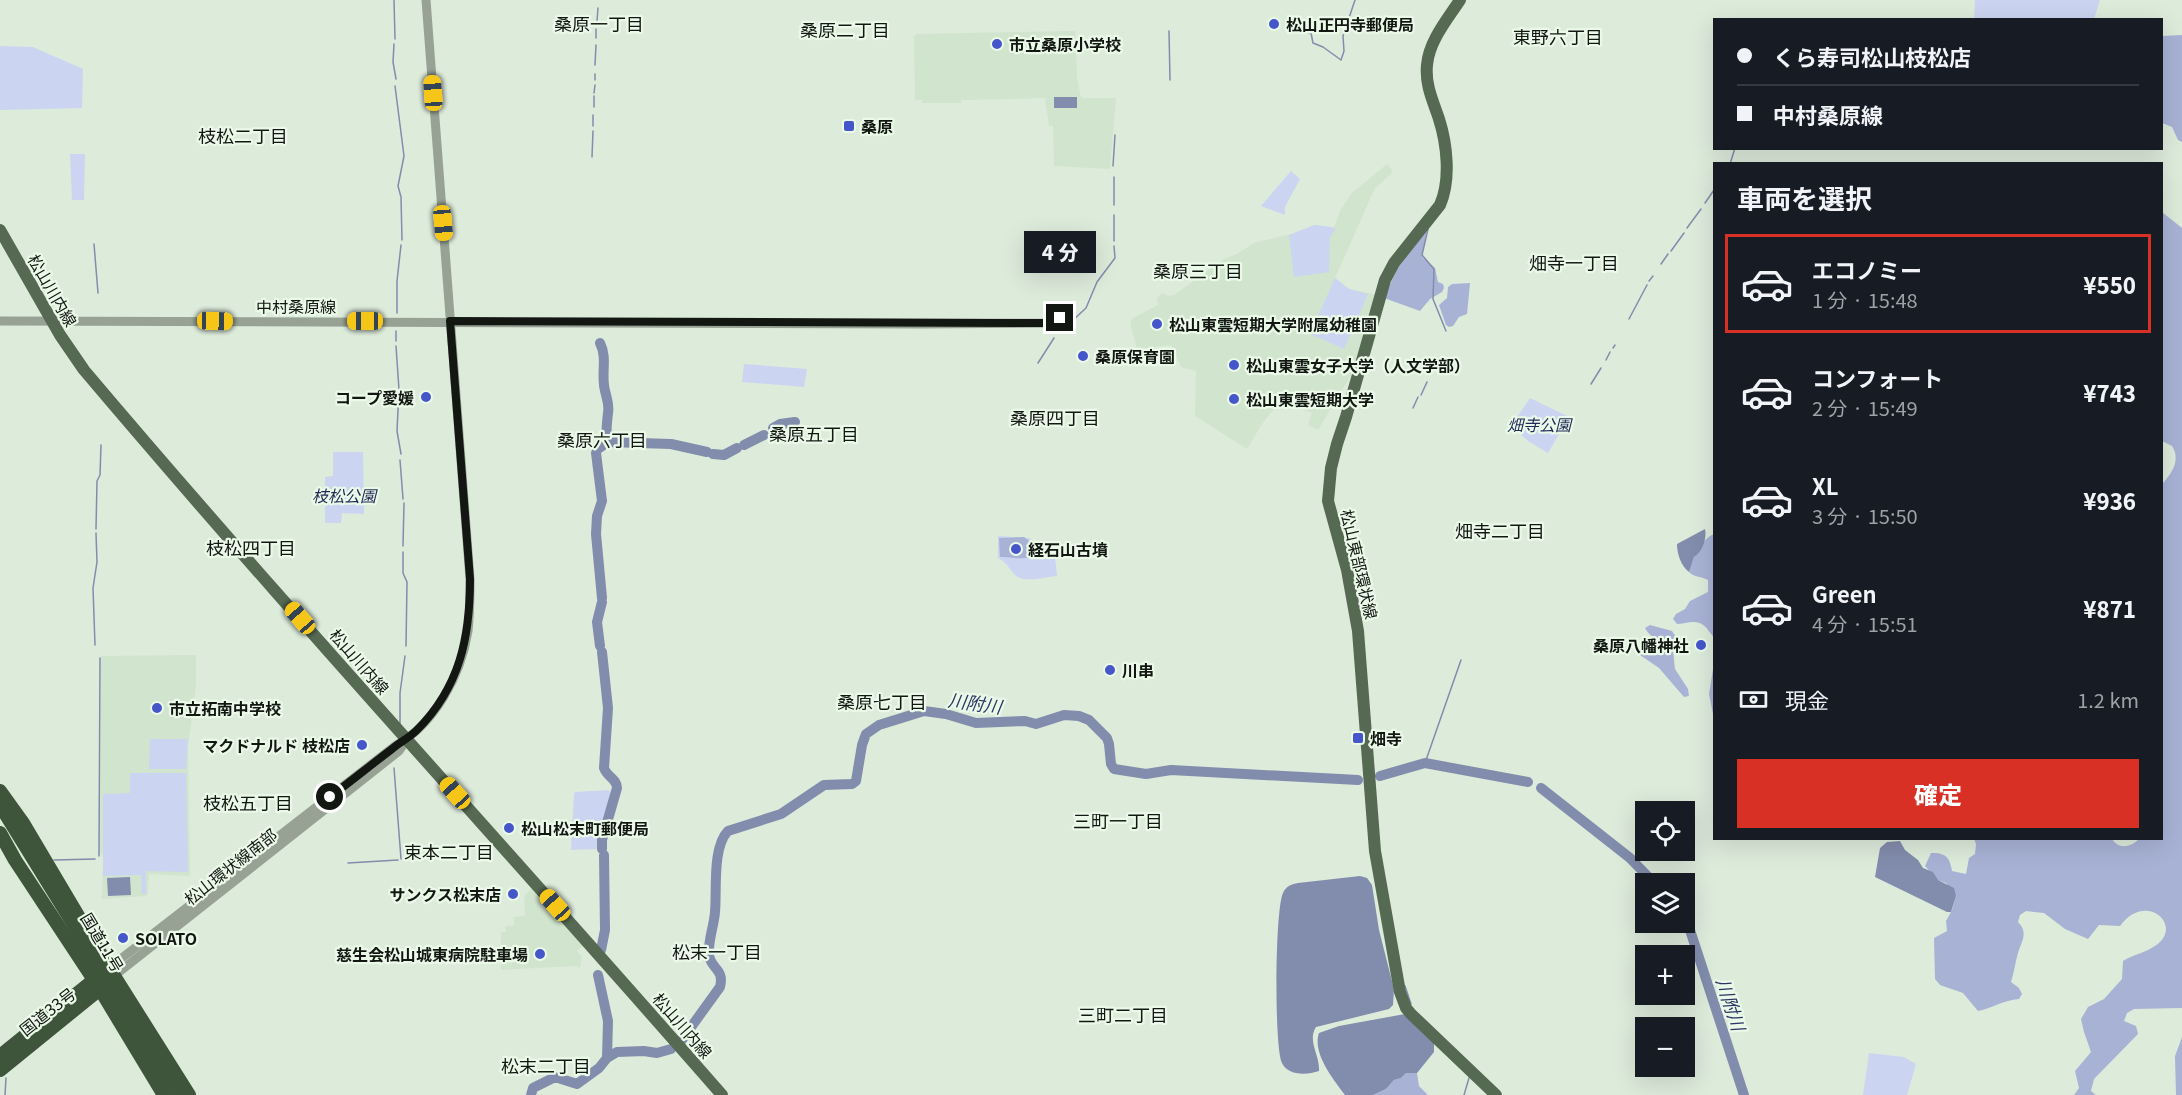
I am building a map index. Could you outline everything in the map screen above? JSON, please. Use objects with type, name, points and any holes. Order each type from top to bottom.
[{"type":"highway","name":"国道11号","points":[[0,791],[23,823],[189,1095]]},
{"type":"highway","name":"国道11号","points":[[0,805],[179,1095]]},
{"type":"highway","name":"国道11号","points":[[0,820],[170,1095]]},
{"type":"highway","name":"国道11号","points":[[0,833],[164,1095]]},
{"type":"highway","name":"国道33号","points":[[0,1070],[38,1033],[112,972]]},
{"type":"highway","name":"国道33号","points":[[0,1056],[38,1033]]},
{"type":"main road","name":"松山東部環状線","points":[[1460,0],[1432,45],[1427,64],[1429,91],[1444,135],[1446,173],[1444,196],[1440,205],[1394,263],[1385,280],[1337,444],[1331,468],[1328,501],[1347,570],[1358,631],[1375,851],[1400,992],[1411,1014],[1496,1095]]},
{"type":"main road","name":"松山川内線","points":[[0,230],[52,321],[84,370],[103,393],[406,740],[722,1095]]},
{"type":"street","name":"松山環状線南部","points":[[112,972],[395,746],[406,740],[433,711],[447,689],[464,648],[469,619],[468,547],[426,0]]},
{"type":"street","name":"中村桑原線","points":[[0,321],[946,324],[1046,323],[1060,318]]},
{"type":"shaded area","points":[[1075,31],[1077,78],[1081,98],[1116,98],[1110,169],[1054,166],[1053,126],[1049,126],[1045,98],[961,100],[961,103],[922,103],[922,100],[915,100],[914,36],[917,34]]},
{"type":"shaded area","points":[[2182,35],[2182,142],[2178,140],[2172,127],[2163,123],[2163,36]]},
{"type":"shaded area","points":[[1054,97],[1077,97],[1077,108],[1054,108]]},
{"type":"shaded area","points":[[1387,164],[1392,170],[1391,174],[1375,188],[1335,278],[1349,289],[1377,295],[1356,367],[1318,430],[1308,425],[1312,413],[1280,401],[1262,424],[1247,449],[1195,416],[1196,371],[1181,367],[1171,345],[1137,349],[1130,322],[1133,318],[1158,305],[1157,298],[1162,293],[1169,296],[1174,295],[1224,259],[1254,243],[1303,231],[1314,225],[1334,228],[1340,211],[1351,194]]},
{"type":"shaded area","points":[[2163,213],[2182,228],[2182,1008],[2134,1009],[2127,1013],[2124,1021],[2136,1026],[2138,1034],[2094,1079],[2091,1091],[2096,1095],[2074,1095],[2079,1088],[2075,1071],[2091,1052],[2081,1019],[2088,1007],[2104,999],[2122,979],[2123,961],[2161,941],[2166,926],[2162,919],[2148,911],[2139,912],[2129,916],[2120,926],[2099,925],[2088,939],[2065,929],[2044,913],[2026,911],[2020,915],[2018,922],[2024,934],[2011,982],[2019,988],[2022,994],[2019,999],[1978,1011],[1963,993],[1940,985],[1935,979],[1934,938],[1947,931],[1946,921],[1956,896],[1946,883],[1938,880],[1925,866],[1931,853],[1940,854],[1948,859],[1952,871],[1966,874],[1969,858],[1975,854],[1974,840],[2113,840],[2118,845],[2125,846],[2138,840],[2163,840],[2163,483],[2172,471],[2175,461],[2175,451],[2172,446],[2163,442]]},
{"type":"shaded area","points":[[1427,230],[1422,257],[1435,268],[1438,282],[1443,284],[1444,288],[1420,311],[1384,298],[1397,269]]},
{"type":"shaded area","points":[[1470,283],[1467,314],[1459,317],[1453,326],[1449,327],[1446,325],[1439,305],[1447,298],[1448,287],[1452,284]]},
{"type":"shaded area","points":[[1705,529],[1704,544],[1694,557],[1689,572],[1680,559],[1677,544]]},
{"type":"shaded area","points":[[1713,535],[1713,636],[1700,623],[1677,624],[1673,619],[1676,614],[1685,609],[1690,601],[1708,592],[1708,580],[1689,572],[1695,555]]},
{"type":"shaded area","points":[[1024,537],[1032,543],[1031,555],[1023,558],[1000,557],[999,538]]},
{"type":"shaded area","points":[[1650,625],[1672,631],[1676,637],[1675,643],[1667,644],[1654,638],[1645,628]]},
{"type":"shaded area","points":[[1643,646],[1660,652],[1666,649],[1673,650],[1675,669],[1688,689],[1689,696],[1684,697],[1659,668],[1640,655],[1640,649]]},
{"type":"shaded area","points":[[196,655],[196,685],[188,747],[190,875],[149,874],[146,896],[102,899],[103,857],[100,853],[101,656]]},
{"type":"shaded area","points":[[1713,669],[1713,714],[1709,694]]},
{"type":"shaded area","points":[[1900,841],[1905,850],[1918,860],[1923,868],[1933,872],[1938,880],[1954,888],[1956,896],[1951,912],[1875,877],[1880,848],[1887,842]]},
{"type":"shaded area","points":[[1360,876],[1367,878],[1372,885],[1379,930],[1394,989],[1393,1005],[1389,1009],[1316,1027],[1313,1043],[1319,1071],[1304,1074],[1293,1072],[1282,1063],[1279,1052],[1277,950],[1280,904],[1283,893],[1287,887],[1296,883]]},
{"type":"shaded area","points":[[130,877],[131,895],[108,896],[107,878]]},
{"type":"shaded area","points":[[532,888],[584,945],[577,951],[582,957],[580,968],[574,966],[501,970],[501,932],[506,932],[505,926],[514,925],[514,917],[525,916],[524,896]]},
{"type":"shaded area","points":[[1405,1014],[1434,1043],[1434,1052],[1417,1073],[1406,1073],[1394,1080],[1386,1089],[1373,1095],[1345,1095],[1321,1057],[1318,1049],[1319,1033],[1339,1026]]},
{"type":"shaded area","points":[[2182,1037],[2182,1095],[2176,1095],[2175,1056]]},
{"type":"shaded area","points":[[1406,1073],[1417,1073],[1419,1086],[1428,1095],[1373,1095],[1386,1089],[1394,1080]]},
{"type":"green space","points":[[1975,0],[2100,0],[2094,18],[1974,18]]},
{"type":"green space","points":[[0,46],[33,47],[83,69],[82,108],[0,110]]},
{"type":"green space","points":[[70,154],[85,154],[84,200],[72,200]]},
{"type":"green space","points":[[1291,171],[1300,179],[1285,207],[1285,215],[1261,206]]},
{"type":"green space","points":[[1314,225],[1336,229],[1330,237],[1329,272],[1294,277],[1289,235]]},
{"type":"green space","points":[[1335,278],[1349,289],[1368,294],[1344,349],[1310,334]]},
{"type":"green space","points":[[744,364],[807,369],[804,387],[742,382]]},
{"type":"green space","name":"畑寺公園","points":[[1530,398],[1569,417],[1548,453],[1528,441],[1511,426]]},
{"type":"green space","name":"枝松公園","points":[[333,452],[363,452],[364,514],[342,513],[341,523],[325,523],[325,477],[333,476]]},
{"type":"green space","points":[[998,536],[1030,538],[1034,557],[1055,557],[1057,576],[1030,579],[1016,576],[998,558]]},
{"type":"green space","points":[[150,739],[188,739],[186,769],[149,769]]},
{"type":"green space","points":[[130,773],[186,773],[188,872],[146,871],[146,894],[142,894],[141,875],[103,876],[103,794],[130,793]]},
{"type":"green space","points":[[609,790],[611,802],[597,849],[571,850],[575,792]]},
{"type":"green space","points":[[1869,1053],[1904,1057],[1916,1064],[1907,1095],[1863,1095]]},
{"type":"waterway","points":[[394,0],[395,39]]},
{"type":"waterway","points":[[1305,32],[1311,33],[1313,43],[1341,60],[1344,51],[1343,36],[1355,0]]},
{"type":"waterway","points":[[597,21],[598,8]]},
{"type":"waterway","points":[[596,29],[596,38]]},
{"type":"waterway","points":[[1169,31],[1170,80]]},
{"type":"waterway","points":[[394,44],[393,62],[396,79]]},
{"type":"waterway","points":[[595,65],[596,45]]},
{"type":"waterway","points":[[595,74],[595,80]]},
{"type":"waterway","points":[[594,93],[595,85]]},
{"type":"waterway","points":[[395,86],[404,156],[398,186],[401,197],[402,240]]},
{"type":"waterway","points":[[594,96],[594,107]]},
{"type":"waterway","points":[[593,115],[593,126]]},
{"type":"waterway","points":[[592,157],[593,131]]},
{"type":"waterway","points":[[1113,166],[1115,135]]},
{"type":"waterway","points":[[1731,162],[1734,150]]},
{"type":"waterway","points":[[1114,177],[1114,205]]},
{"type":"waterway","points":[[1705,203],[1713,191]]},
{"type":"waterway","points":[[1687,228],[1701,209]]},
{"type":"waterway","points":[[1114,215],[1114,241]]},
{"type":"waterway","points":[[1428,229],[1422,255],[1434,269],[1433,299],[1446,331]]},
{"type":"waterway","points":[[1671,251],[1684,233]]},
{"type":"waterway","points":[[94,244],[98,293]]},
{"type":"waterway","points":[[397,313],[397,281],[401,245]]},
{"type":"waterway","points":[[1070,323],[1086,308],[1097,282],[1115,258],[1114,246]]},
{"type":"waterway","points":[[1661,264],[1668,254]]},
{"type":"waterway","points":[[1649,281],[1653,276]]},
{"type":"waterway","points":[[1629,319],[1647,285]]},
{"type":"waterway","points":[[396,331],[396,341]]},
{"type":"waterway","points":[[1038,363],[1054,338]]},
{"type":"waterway","points":[[600,343],[608,406],[606,431],[608,442]]},
{"type":"waterway","points":[[396,346],[399,390],[397,431],[401,454]]},
{"type":"waterway","points":[[1606,360],[1610,352]]},
{"type":"waterway","points":[[1591,384],[1601,368]]},
{"type":"waterway","points":[[1421,395],[1427,382]]},
{"type":"waterway","points":[[1413,408],[1418,397]]},
{"type":"waterway","points":[[773,428],[780,424],[795,422]]},
{"type":"waterway","points":[[744,445],[764,435]]},
{"type":"waterway","points":[[598,449],[608,442],[671,444],[707,452]]},
{"type":"waterway","points":[[96,529],[97,481],[100,475],[101,445]]},
{"type":"waterway","points":[[713,454],[724,455],[737,448]]},
{"type":"waterway","points":[[596,453],[602,501],[597,516],[596,534],[602,598]]},
{"type":"waterway","points":[[400,460],[403,499]]},
{"type":"waterway","points":[[403,546],[404,503]]},
{"type":"waterway","points":[[95,645],[93,588],[97,562],[96,533]]},
{"type":"waterway","points":[[403,552],[403,573],[407,582],[406,646]]},
{"type":"waterway","points":[[600,646],[597,622],[602,602]]},
{"type":"waterway","points":[[602,652],[608,708],[604,768],[617,788],[602,840],[602,849]]},
{"type":"waterway","points":[[400,723],[400,693],[405,656]]},
{"type":"waterway","points":[[99,856],[100,658]]},
{"type":"waterway","points":[[1425,763],[1461,660]]},
{"type":"waterway","name":"川附川","points":[[681,1041],[720,987],[719,972],[711,962],[709,949],[715,912],[717,858],[723,838],[728,831],[781,814],[824,785],[852,784],[856,781],[866,734],[879,725],[924,711],[946,714],[976,723],[1025,721],[1036,724],[1064,715],[1079,716],[1089,720],[1107,738],[1111,764],[1114,769],[1146,774],[1171,770],[1358,780]]},
{"type":"waterway","name":"川附川","points":[[1380,776],[1425,763],[1528,782]]},
{"type":"waterway","points":[[394,768],[401,859]]},
{"type":"waterway","name":"川附川","points":[[1541,788],[1630,858],[1644,873]]},
{"type":"waterway","points":[[601,950],[605,930],[604,855]]},
{"type":"waterway","points":[[54,860],[95,859]]},
{"type":"waterway","points":[[348,863],[398,860]]},
{"type":"waterway","name":"川附川","points":[[1691,933],[1744,1095]]},
{"type":"waterway","points":[[598,975],[608,1021],[607,1058]]},
{"type":"waterway","points":[[1405,986],[1411,1004]]},
{"type":"waterway","name":"川附川","points":[[531,1095],[533,1088],[555,1077],[577,1084],[617,1052],[657,1053],[671,1049]]},
{"type":"waterway","points":[[5,1095],[6,1078]]},
{"type":"waterway","points":[[1464,1095],[1469,1078]]},
{"type":"place","name":"松山正円寺郵便局","points":[[1274,24]]},
{"type":"place","name":"市立桑原小学校","points":[[997,44]]},
{"type":"place","name":"桑原","points":[[849,126]]},
{"type":"place","name":"松山東雲短期大学附属幼稚園","points":[[1157,324]]},
{"type":"place","name":"桑原保育園","points":[[1083,356]]},
{"type":"place","name":"松山東雲女子大学（人文学部）","points":[[1234,365]]},
{"type":"place","name":"コープ愛媛","points":[[426,397]]},
{"type":"place","name":"松山東雲短期大学","points":[[1234,399]]},
{"type":"place","name":"経石山古墳","points":[[1016,549]]},
{"type":"place","name":"桑原八幡神社","points":[[1701,645]]},
{"type":"place","name":"川串","points":[[1110,670]]},
{"type":"place","name":"市立拓南中学校","points":[[157,708]]},
{"type":"place","name":"畑寺","points":[[1358,738]]},
{"type":"place","name":"マクドナルド 枝松店","points":[[362,745]]},
{"type":"place","name":"松山松末町郵便局","points":[[509,828]]},
{"type":"place","name":"サンクス松末店","points":[[513,894]]},
{"type":"place","name":"SOLATO","points":[[123,938]]},
{"type":"place","name":"慈生会松山城東病院駐車場","points":[[540,954]]},
{"type":"district","name":"桑原一丁目","points":[[599,23]]},
{"type":"district","name":"桑原二丁目","points":[[845,29]]},
{"type":"district","name":"東野六丁目","points":[[1558,36]]},
{"type":"district","name":"枝松二丁目","points":[[243,135]]},
{"type":"district","name":"畑寺一丁目","points":[[1574,262]]},
{"type":"district","name":"桑原三丁目","points":[[1198,270]]},
{"type":"district","name":"桑原四丁目","points":[[1055,417]]},
{"type":"district","name":"桑原五丁目","points":[[814,433]]},
{"type":"district","name":"桑原六丁目","points":[[602,439]]},
{"type":"district","name":"畑寺二丁目","points":[[1500,530]]},
{"type":"district","name":"枝松四丁目","points":[[251,547]]},
{"type":"district","name":"桑原七丁目","points":[[882,701]]},
{"type":"district","name":"枝松五丁目","points":[[248,802]]},
{"type":"district","name":"三町一丁目","points":[[1118,820]]},
{"type":"district","name":"束本二丁目","points":[[449,851]]},
{"type":"district","name":"松末一丁目","points":[[717,951]]},
{"type":"district","name":"三町二丁目","points":[[1123,1014]]},
{"type":"district","name":"松末二丁目","points":[[546,1065]]},
{"type":"route","points":[[330,797],[418,729],[447,689],[464,648],[469,619],[470,579],[450,321],[943,324],[1046,323],[1060,318]]}]
